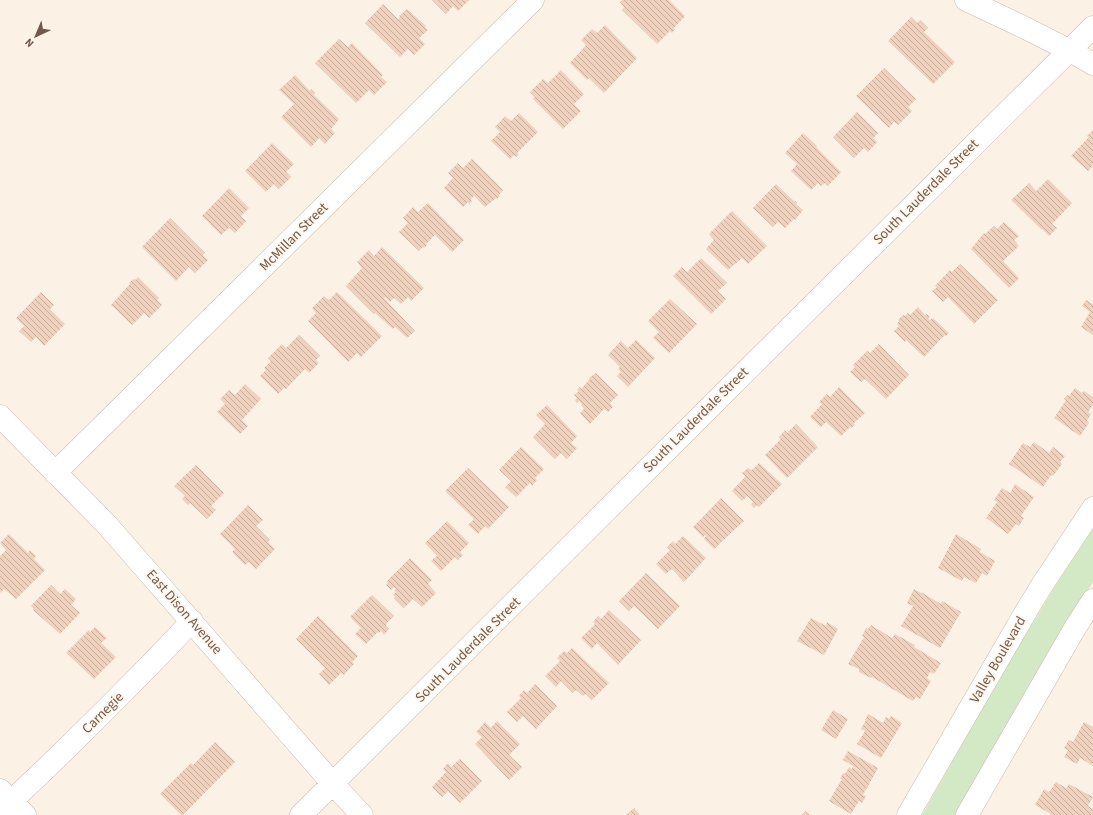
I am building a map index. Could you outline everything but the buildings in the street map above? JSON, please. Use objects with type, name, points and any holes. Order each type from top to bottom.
[{"type":"street","name":"McMillan Street","points":[[55,473],[533,0]]},
{"type":"street","points":[[966,0],[1023,26],[1070,50],[1093,64]]},
{"type":"street","name":"South Lauderdale Street","points":[[301,815],[334,784],[714,403],[1093,27]]},
{"type":"street","name":"East Dison Avenue","points":[[0,416],[108,526],[362,815]]},
{"type":"street","name":"Valley Boulevard","points":[[908,815],[1032,602],[1093,508]]},
{"type":"street","points":[[967,815],[1075,628],[1093,600]]},
{"type":"street","name":"Carnegie","points":[[9,804],[154,662],[192,621]]},
{"type":"green space","points":[[1093,528],[1093,582],[1058,636],[955,815],[922,815],[1026,634]]}]
